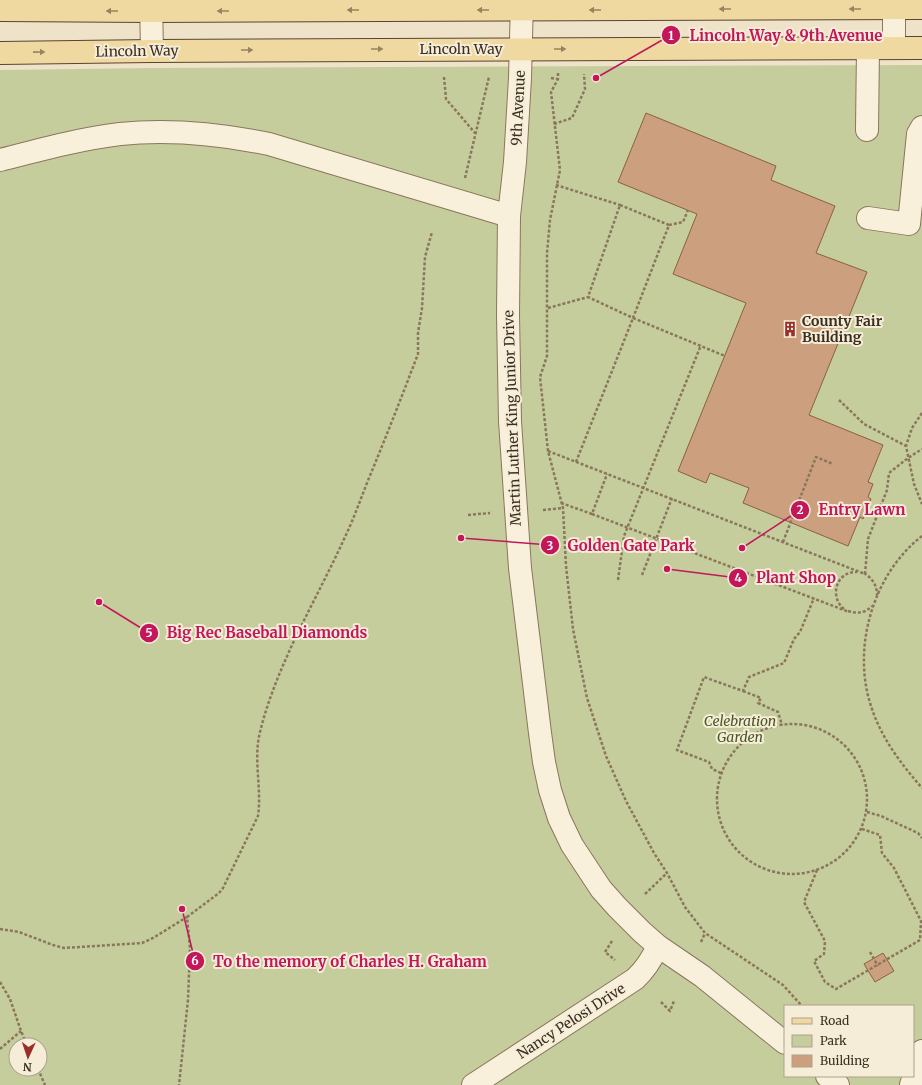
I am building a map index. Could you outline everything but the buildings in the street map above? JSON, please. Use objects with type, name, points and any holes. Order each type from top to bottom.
[{"type":"main road","points":[[0,10],[151,5],[894,4],[922,8]]},
{"type":"main road","name":"Lincoln Way","points":[[0,53],[152,50],[922,48]]},
{"type":"street","points":[[894,4],[894,48]]},
{"type":"street","points":[[151,5],[152,50]]},
{"type":"street","name":"9th Avenue","points":[[509,216],[515,162],[522,5]]},
{"type":"street","points":[[867,130],[868,48]]},
{"type":"street","points":[[868,218],[909,224],[918,134],[922,127]]},
{"type":"street","points":[[0,160],[51,147],[120,134],[172,132],[209,134],[268,144],[509,216]]},
{"type":"street","name":"Martin Luther King Junior Drive","points":[[509,216],[509,370],[515,512],[529,654],[544,762],[550,790],[560,818],[576,851],[601,889],[628,918],[658,946],[690,968],[784,1042]]},
{"type":"street","name":"Nancy Pelosi Drive","points":[[473,1085],[635,979],[652,959],[658,946]]},
{"type":"street","points":[[914,1076],[922,1051]]},
{"type":"street","points":[[828,1077],[838,1085]]},
{"type":"path","points":[[554,124],[572,118],[585,89],[584,72]]},
{"type":"path","points":[[444,77],[446,99],[475,133]]},
{"type":"path","points":[[464,183],[489,77]]},
{"type":"path","points":[[550,78],[558,79],[551,92],[560,170],[550,220],[547,253],[547,356],[540,377],[548,451],[563,508],[566,566],[573,629],[587,698],[606,756],[626,801],[685,907],[705,933],[783,985],[801,1005]]},
{"type":"path","points":[[556,186],[620,205],[670,225],[684,222],[688,210]]},
{"type":"path","points":[[588,297],[620,205]]},
{"type":"path","points":[[576,462],[670,225]]},
{"type":"path","points":[[0,929],[19,932],[53,946],[64,948],[142,943],[187,917],[219,893],[223,888],[258,816],[257,766],[258,750],[264,716],[291,649],[346,536],[418,354],[418,333],[422,308],[425,257],[432,232]]},
{"type":"path","points":[[548,308],[588,297],[633,318],[725,356]]},
{"type":"path","points":[[618,580],[624,536],[700,345]]},
{"type":"path","points":[[839,400],[864,424],[906,446]]},
{"type":"path","points":[[922,413],[912,428],[906,446],[914,484],[922,504]]},
{"type":"path","points":[[865,574],[868,539],[887,490],[889,473],[908,458],[922,450]]},
{"type":"path","points":[[548,451],[865,574],[875,583],[877,598]]},
{"type":"path","points":[[783,542],[816,457],[833,464]]},
{"type":"path","points":[[592,514],[607,474]]},
{"type":"path","points":[[642,575],[672,498]]},
{"type":"path","points":[[561,503],[656,537],[849,612],[856,613],[865,612],[872,607],[886,576],[914,542],[922,536]]},
{"type":"path","points":[[544,510],[563,508]]},
{"type":"path","points":[[468,515],[490,513]]},
{"type":"path","points":[[849,612],[839,604],[835,594],[836,587],[839,580],[849,573],[859,572],[865,574]]},
{"type":"path","points":[[743,691],[749,677],[784,663],[814,598]]},
{"type":"path","points":[[875,602],[867,626],[865,648],[867,689],[872,709],[891,748],[922,788]]},
{"type":"path","points":[[721,772],[712,769],[709,762],[677,750],[704,677],[761,698],[758,704],[778,712],[782,725]]},
{"type":"path","points":[[796,724],[820,728],[841,741],[857,759],[866,782],[867,812],[862,829],[850,850],[829,866],[805,875],[779,874],[754,865],[734,849],[721,827],[716,802],[721,772],[732,753],[750,737],[772,726],[782,725],[796,724]]},
{"type":"path","points":[[867,812],[881,816],[918,833],[922,838]]},
{"type":"path","points":[[817,870],[804,902],[825,941],[824,954],[814,960],[825,982],[836,989],[878,966],[920,940],[921,921],[894,868],[882,853],[880,835],[862,829]]},
{"type":"path","points":[[645,894],[667,874]]},
{"type":"path","points":[[179,1085],[188,1000],[190,948],[187,917]]},
{"type":"path","points":[[702,942],[705,933]]},
{"type":"path","points":[[612,941],[605,952],[615,960]]},
{"type":"path","points":[[870,952],[878,966]]},
{"type":"path","points":[[0,982],[10,999],[24,1037]]},
{"type":"path","points":[[661,1002],[670,1011],[674,1001]]},
{"type":"path","points":[[0,1049],[21,1031]]},
{"type":"green space","name":"Celebration Garden","points":[[922,65],[922,1085],[0,1085],[0,70]]},
{"type":"place","name":"Lincoln Way & 9th Avenue","points":[[596,78]]},
{"type":"place","name":"County Fair Building","points":[[790,329]]},
{"type":"place","name":"Golden Gate Park","points":[[461,538]]},
{"type":"place","name":"Entry Lawn","points":[[742,548]]},
{"type":"place","name":"Plant Shop","points":[[667,569]]},
{"type":"place","name":"Big Rec Baseball Diamonds","points":[[99,602]]},
{"type":"place","name":"To the memory of Charles H. Graham","points":[[182,909]]}]
